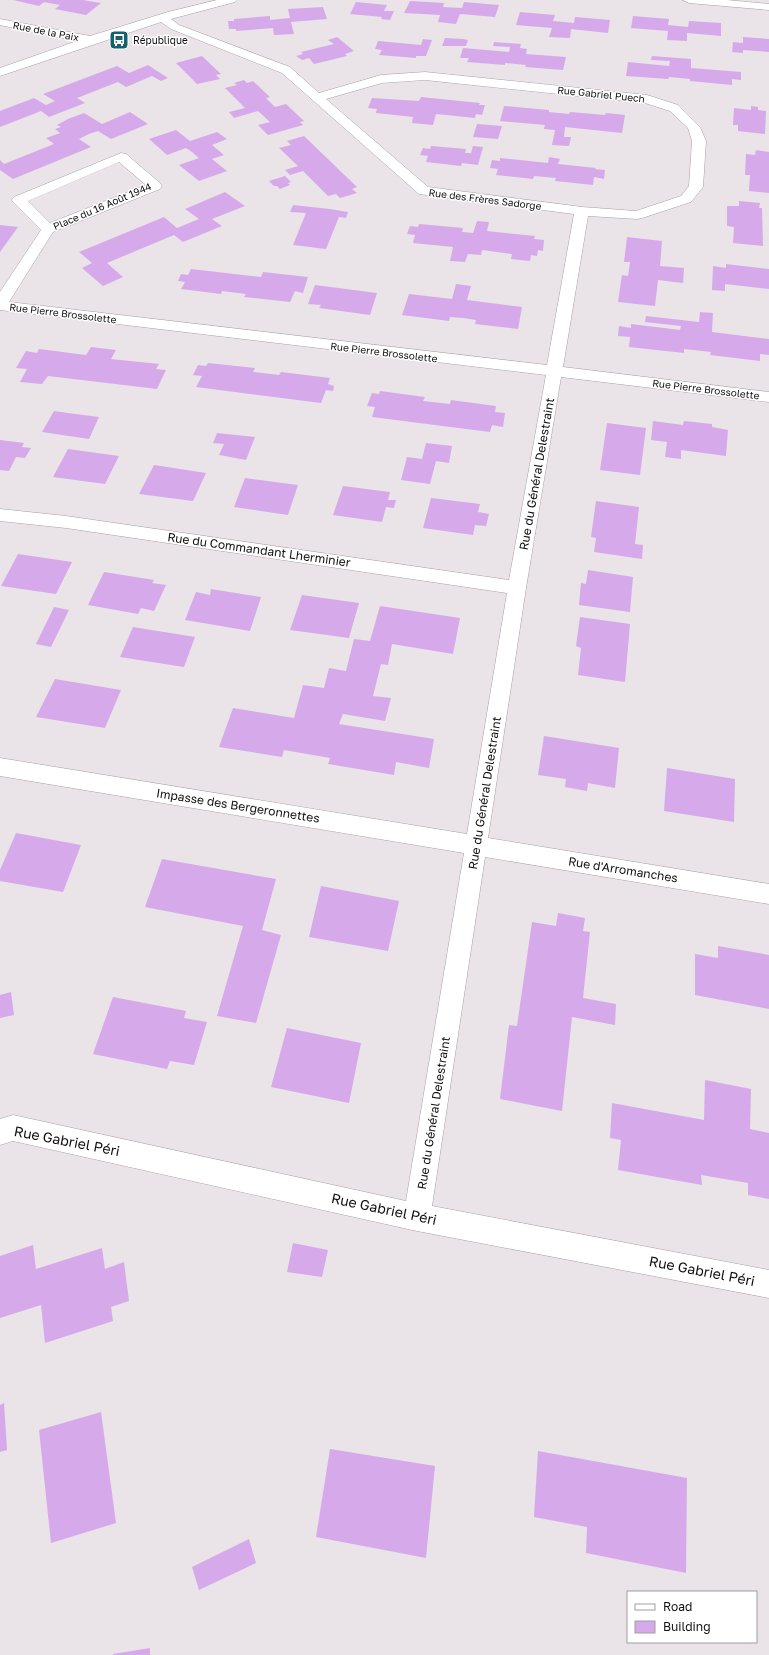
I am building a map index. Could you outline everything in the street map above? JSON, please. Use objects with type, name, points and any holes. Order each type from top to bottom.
[{"type":"street","points":[[0,72],[91,40],[162,18],[231,0]]},
{"type":"street","points":[[689,0],[762,4]]},
{"type":"street","name":"Rue des Frères Sadorge","points":[[162,18],[175,27],[286,70],[424,191],[582,211]]},
{"type":"street","name":"Rue de la Paix","points":[[0,22],[91,40]]},
{"type":"street","name":"Rue Gabriel Puech","points":[[318,97],[381,79],[425,76],[646,99],[674,108],[694,127],[699,141],[696,187],[686,199],[636,215],[582,211]]},
{"type":"street","name":"Place du 16 Août 1944","points":[[0,305],[48,229],[155,186],[121,157],[19,200],[48,229]]},
{"type":"street","points":[[554,370],[582,211]]},
{"type":"street","name":"Rue Pierre Brossolette","points":[[0,305],[425,357],[554,370],[769,397]]},
{"type":"street","name":"Rue du Général Delestraint","points":[[417,1217],[517,588],[554,370]]},
{"type":"street","name":"Rue du Commandant Lherminier","points":[[0,515],[66,522],[517,588]]},
{"type":"street","name":"Impasse des Bergeronnettes","points":[[0,767],[476,846]]},
{"type":"street","name":"Rue d'Arromanches","points":[[476,846],[769,894]]},
{"type":"street","name":"Rue Gabriel Péri","points":[[0,1132],[13,1128],[417,1217],[769,1284]]},
{"type":"building","points":[[13,0],[83,0],[101,3],[86,15],[55,9],[60,5],[44,2],[39,6]]},
{"type":"building","points":[[410,1],[444,3],[443,7],[462,8],[464,2],[499,5],[495,17],[460,14],[456,24],[438,22],[440,15],[404,13]]},
{"type":"building","points":[[356,2],[387,5],[384,11],[394,11],[390,20],[381,19],[382,17],[350,14]]},
{"type":"building","points":[[323,7],[327,19],[291,22],[294,34],[274,35],[273,28],[236,31],[236,29],[229,29],[228,21],[234,21],[234,19],[270,16],[270,20],[290,18],[288,9]]},
{"type":"building","points":[[520,12],[555,15],[553,21],[574,23],[575,17],[610,20],[608,33],[571,29],[570,38],[549,37],[552,28],[516,25]]},
{"type":"building","points":[[633,16],[669,19],[668,25],[688,27],[689,21],[721,23],[721,36],[687,33],[687,41],[667,40],[668,31],[631,28]]},
{"type":"building","points":[[337,37],[354,51],[345,54],[347,56],[314,64],[309,58],[302,60],[296,56],[303,54],[301,52],[334,44],[328,40]]},
{"type":"building","points":[[743,37],[769,39],[769,52],[743,50],[743,53],[732,52],[733,42],[743,43]]},
{"type":"building","points":[[445,38],[468,40],[466,46],[442,46]]},
{"type":"building","points":[[423,39],[432,40],[426,56],[416,56],[416,58],[379,55],[382,50],[375,49],[378,41],[421,45]]},
{"type":"building","points":[[494,42],[521,44],[520,48],[527,49],[526,54],[566,57],[563,70],[525,67],[526,65],[505,63],[505,65],[467,62],[469,58],[460,58],[463,48],[509,52],[510,47],[493,46]]},
{"type":"building","points":[[202,56],[221,74],[216,75],[220,79],[197,84],[176,63]]},
{"type":"building","points":[[652,56],[691,59],[691,68],[741,72],[741,80],[732,79],[732,85],[690,81],[690,79],[669,77],[668,79],[626,76],[628,62],[669,66],[670,61],[651,60]]},
{"type":"building","points":[[148,65],[168,78],[161,81],[152,76],[126,87],[118,82],[77,98],[85,103],[49,117],[41,111],[0,127],[0,111],[34,98],[46,105],[55,101],[43,94],[117,66],[129,73]]},
{"type":"building","points":[[244,80],[247,83],[253,81],[270,97],[266,98],[275,107],[286,104],[304,121],[300,122],[303,125],[268,135],[258,125],[270,122],[258,111],[234,118],[229,112],[245,108],[225,88],[237,85],[234,83]]},
{"type":"building","points":[[421,97],[480,103],[479,105],[485,105],[482,115],[476,114],[475,118],[436,114],[433,125],[412,123],[413,117],[376,113],[377,109],[368,108],[372,98],[419,101]]},
{"type":"building","points":[[504,106],[549,110],[549,112],[569,114],[570,112],[625,115],[622,133],[565,127],[564,137],[571,137],[569,146],[552,145],[555,130],[544,129],[545,125],[500,121]]},
{"type":"building","points":[[751,106],[758,107],[758,110],[766,111],[765,134],[738,131],[738,125],[733,125],[734,108],[751,110]]},
{"type":"building","points":[[130,112],[148,124],[111,139],[98,131],[89,134],[79,139],[91,147],[13,179],[0,170],[0,160],[4,164],[54,144],[46,138],[60,133],[55,129],[61,127],[57,125],[68,119],[84,113],[102,124]]},
{"type":"building","points":[[477,124],[502,126],[498,139],[473,137]]},
{"type":"building","points":[[176,130],[190,141],[217,132],[227,139],[212,145],[224,155],[212,159],[227,171],[199,181],[179,165],[199,158],[192,152],[186,148],[167,155],[149,139]]},
{"type":"building","points":[[304,136],[357,187],[352,189],[357,193],[340,198],[336,194],[328,196],[303,171],[290,175],[285,170],[298,166],[279,148],[291,145],[287,141]]},
{"type":"building","points":[[431,146],[466,149],[465,153],[471,153],[473,146],[483,147],[478,165],[462,163],[461,166],[426,162],[428,156],[420,155],[423,148],[430,149]]},
{"type":"building","points":[[756,150],[769,152],[769,193],[749,191],[750,175],[745,175],[746,154],[755,155]]},
{"type":"building","points":[[549,157],[560,159],[558,164],[605,170],[604,179],[594,177],[593,185],[555,181],[556,178],[534,176],[533,179],[496,175],[498,169],[490,168],[492,160],[500,161],[500,158],[548,163]]},
{"type":"building","points":[[285,176],[291,182],[288,183],[290,185],[280,189],[269,181]]},
{"type":"building","points":[[225,192],[245,206],[212,219],[222,226],[183,242],[174,235],[107,263],[123,277],[103,286],[82,268],[92,263],[79,252],[164,217],[177,228],[199,219],[185,209]]},
{"type":"building","points":[[739,201],[760,203],[759,208],[762,208],[763,246],[733,243],[734,227],[727,226],[727,206],[739,206]]},
{"type":"building","points":[[293,205],[348,212],[346,218],[339,217],[326,249],[293,245],[306,213],[290,212]]},
{"type":"building","points":[[477,221],[489,222],[487,231],[535,236],[534,239],[544,240],[543,251],[538,250],[537,256],[531,255],[530,261],[511,259],[512,254],[482,250],[481,255],[468,254],[465,262],[450,261],[453,247],[413,243],[415,235],[407,234],[410,226],[418,227],[419,224],[463,228],[462,232],[473,233]]},
{"type":"building","points":[[0,225],[18,227],[0,252]]},
{"type":"building","points":[[627,237],[662,241],[660,266],[684,268],[683,283],[658,280],[655,306],[618,302],[622,275],[628,276],[630,262],[624,262]]},
{"type":"building","points":[[726,264],[769,269],[769,289],[725,284],[725,291],[712,290],[713,266],[726,268]]},
{"type":"building","points":[[191,269],[261,277],[263,272],[308,277],[303,293],[295,291],[290,302],[244,297],[246,294],[222,291],[221,294],[181,289],[185,282],[178,281],[181,274],[188,275]]},
{"type":"building","points":[[456,284],[471,286],[467,300],[522,307],[518,329],[475,324],[476,320],[463,318],[450,317],[449,321],[402,315],[409,294],[452,299]]},
{"type":"building","points":[[315,285],[377,293],[370,315],[319,308],[321,305],[308,304]]},
{"type":"building","points":[[700,312],[713,313],[712,332],[769,339],[769,355],[760,354],[760,361],[710,355],[711,352],[684,349],[684,353],[629,347],[630,337],[618,336],[619,326],[631,328],[631,324],[680,330],[681,326],[645,322],[646,316],[699,322]]},
{"type":"building","points":[[91,347],[116,350],[111,359],[159,364],[156,369],[166,370],[157,389],[48,376],[42,384],[20,382],[27,369],[16,368],[26,351],[37,353],[39,349],[86,355]]},
{"type":"building","points":[[208,363],[255,368],[253,372],[279,375],[281,372],[330,378],[328,384],[334,386],[333,391],[326,390],[321,403],[196,387],[202,376],[193,375],[198,365],[206,366]]},
{"type":"building","points":[[380,391],[425,397],[423,401],[450,404],[451,400],[496,406],[495,412],[505,413],[503,427],[492,425],[490,432],[372,417],[375,407],[367,406],[372,393],[379,394]]},
{"type":"building","points":[[54,411],[99,417],[89,439],[42,432]]},
{"type":"building","points":[[653,421],[683,425],[684,421],[712,424],[712,427],[728,430],[726,456],[681,450],[681,459],[665,457],[667,442],[651,440]]},
{"type":"building","points":[[607,423],[646,428],[640,475],[600,470]]},
{"type":"building","points":[[217,433],[255,437],[246,460],[219,455],[224,444],[213,443]]},
{"type":"building","points":[[0,440],[24,443],[22,447],[31,448],[25,458],[16,457],[9,471],[0,470]]},
{"type":"building","points":[[426,443],[452,446],[449,463],[436,461],[430,484],[401,480],[407,457],[422,459]]},
{"type":"building","points":[[68,449],[119,456],[105,484],[53,477]]},
{"type":"building","points":[[154,465],[206,473],[193,501],[139,494]]},
{"type":"building","points":[[245,478],[298,485],[288,515],[234,507]]},
{"type":"building","points":[[343,486],[390,492],[388,500],[396,500],[394,508],[386,507],[382,522],[333,515]]},
{"type":"building","points":[[431,498],[480,504],[478,512],[489,514],[486,526],[475,525],[473,535],[423,528]]},
{"type":"building","points":[[596,501],[639,507],[635,544],[643,545],[642,559],[594,552],[596,538],[591,537]]},
{"type":"building","points":[[18,554],[72,562],[56,594],[1,586]]},
{"type":"building","points":[[588,570],[633,577],[630,612],[579,605],[581,583],[586,584]]},
{"type":"building","points":[[104,572],[154,580],[152,583],[166,585],[154,611],[141,608],[138,614],[88,605]]},
{"type":"building","points":[[211,589],[261,597],[250,631],[185,620],[196,592],[210,595]]},
{"type":"building","points":[[302,595],[359,603],[349,638],[290,630]]},
{"type":"building","points":[[380,606],[460,618],[453,654],[392,644],[388,665],[381,664],[373,696],[391,698],[385,721],[343,714],[339,724],[434,739],[429,768],[396,762],[394,775],[328,764],[330,758],[284,750],[282,757],[219,747],[233,708],[294,718],[303,685],[324,688],[329,668],[346,671],[354,639],[370,641]]},
{"type":"building","points":[[54,607],[69,610],[51,647],[36,644]]},
{"type":"building","points":[[580,617],[630,624],[625,682],[578,675],[581,648],[576,646]]},
{"type":"building","points":[[133,627],[195,637],[184,667],[120,657]]},
{"type":"building","points":[[55,679],[121,690],[105,728],[36,717]]},
{"type":"building","points":[[544,736],[619,748],[615,788],[588,783],[587,791],[565,787],[566,779],[538,775]]},
{"type":"building","points":[[667,768],[735,779],[734,822],[664,811]]},
{"type":"building","points":[[16,833],[81,845],[63,892],[0,881],[0,870]]},
{"type":"building","points":[[162,859],[276,879],[262,930],[281,935],[256,1023],[217,1016],[243,926],[145,907]]},
{"type":"building","points":[[321,886],[399,901],[388,951],[309,937]]},
{"type":"building","points":[[558,913],[585,918],[583,931],[590,932],[583,998],[616,1004],[615,1025],[572,1017],[562,1111],[500,1099],[509,1025],[517,1026],[532,922],[556,926]]},
{"type":"building","points":[[718,946],[769,955],[769,1009],[695,995],[695,954],[718,958]]},
{"type":"building","points":[[11,992],[14,1015],[0,1018],[0,995]]},
{"type":"building","points":[[113,997],[186,1011],[184,1018],[207,1022],[194,1065],[170,1061],[167,1069],[93,1054]]},
{"type":"building","points":[[287,1028],[361,1043],[349,1103],[271,1087]]},
{"type":"building","points":[[705,1080],[751,1089],[750,1129],[769,1133],[769,1199],[748,1195],[748,1183],[701,1175],[702,1185],[618,1170],[621,1140],[610,1138],[612,1103],[704,1120]]},
{"type":"building","points":[[293,1243],[328,1250],[322,1277],[287,1272]]},
{"type":"building","points":[[33,1245],[36,1269],[102,1248],[105,1269],[124,1262],[129,1301],[111,1307],[113,1321],[45,1343],[41,1305],[0,1318],[0,1256]]},
{"type":"building","points":[[4,1403],[7,1450],[0,1452],[0,1405]]},
{"type":"building","points":[[101,1412],[116,1523],[51,1543],[39,1430]]},
{"type":"building","points":[[330,1449],[435,1466],[426,1558],[316,1537]]},
{"type":"building","points":[[538,1451],[687,1478],[686,1573],[586,1553],[587,1527],[534,1517]]},
{"type":"building","points":[[249,1539],[256,1563],[199,1590],[192,1567]]},
{"type":"building","points":[[150,1648],[150,1655],[113,1654]]},
{"type":"place","name":"République","points":[[119,40]]}]
